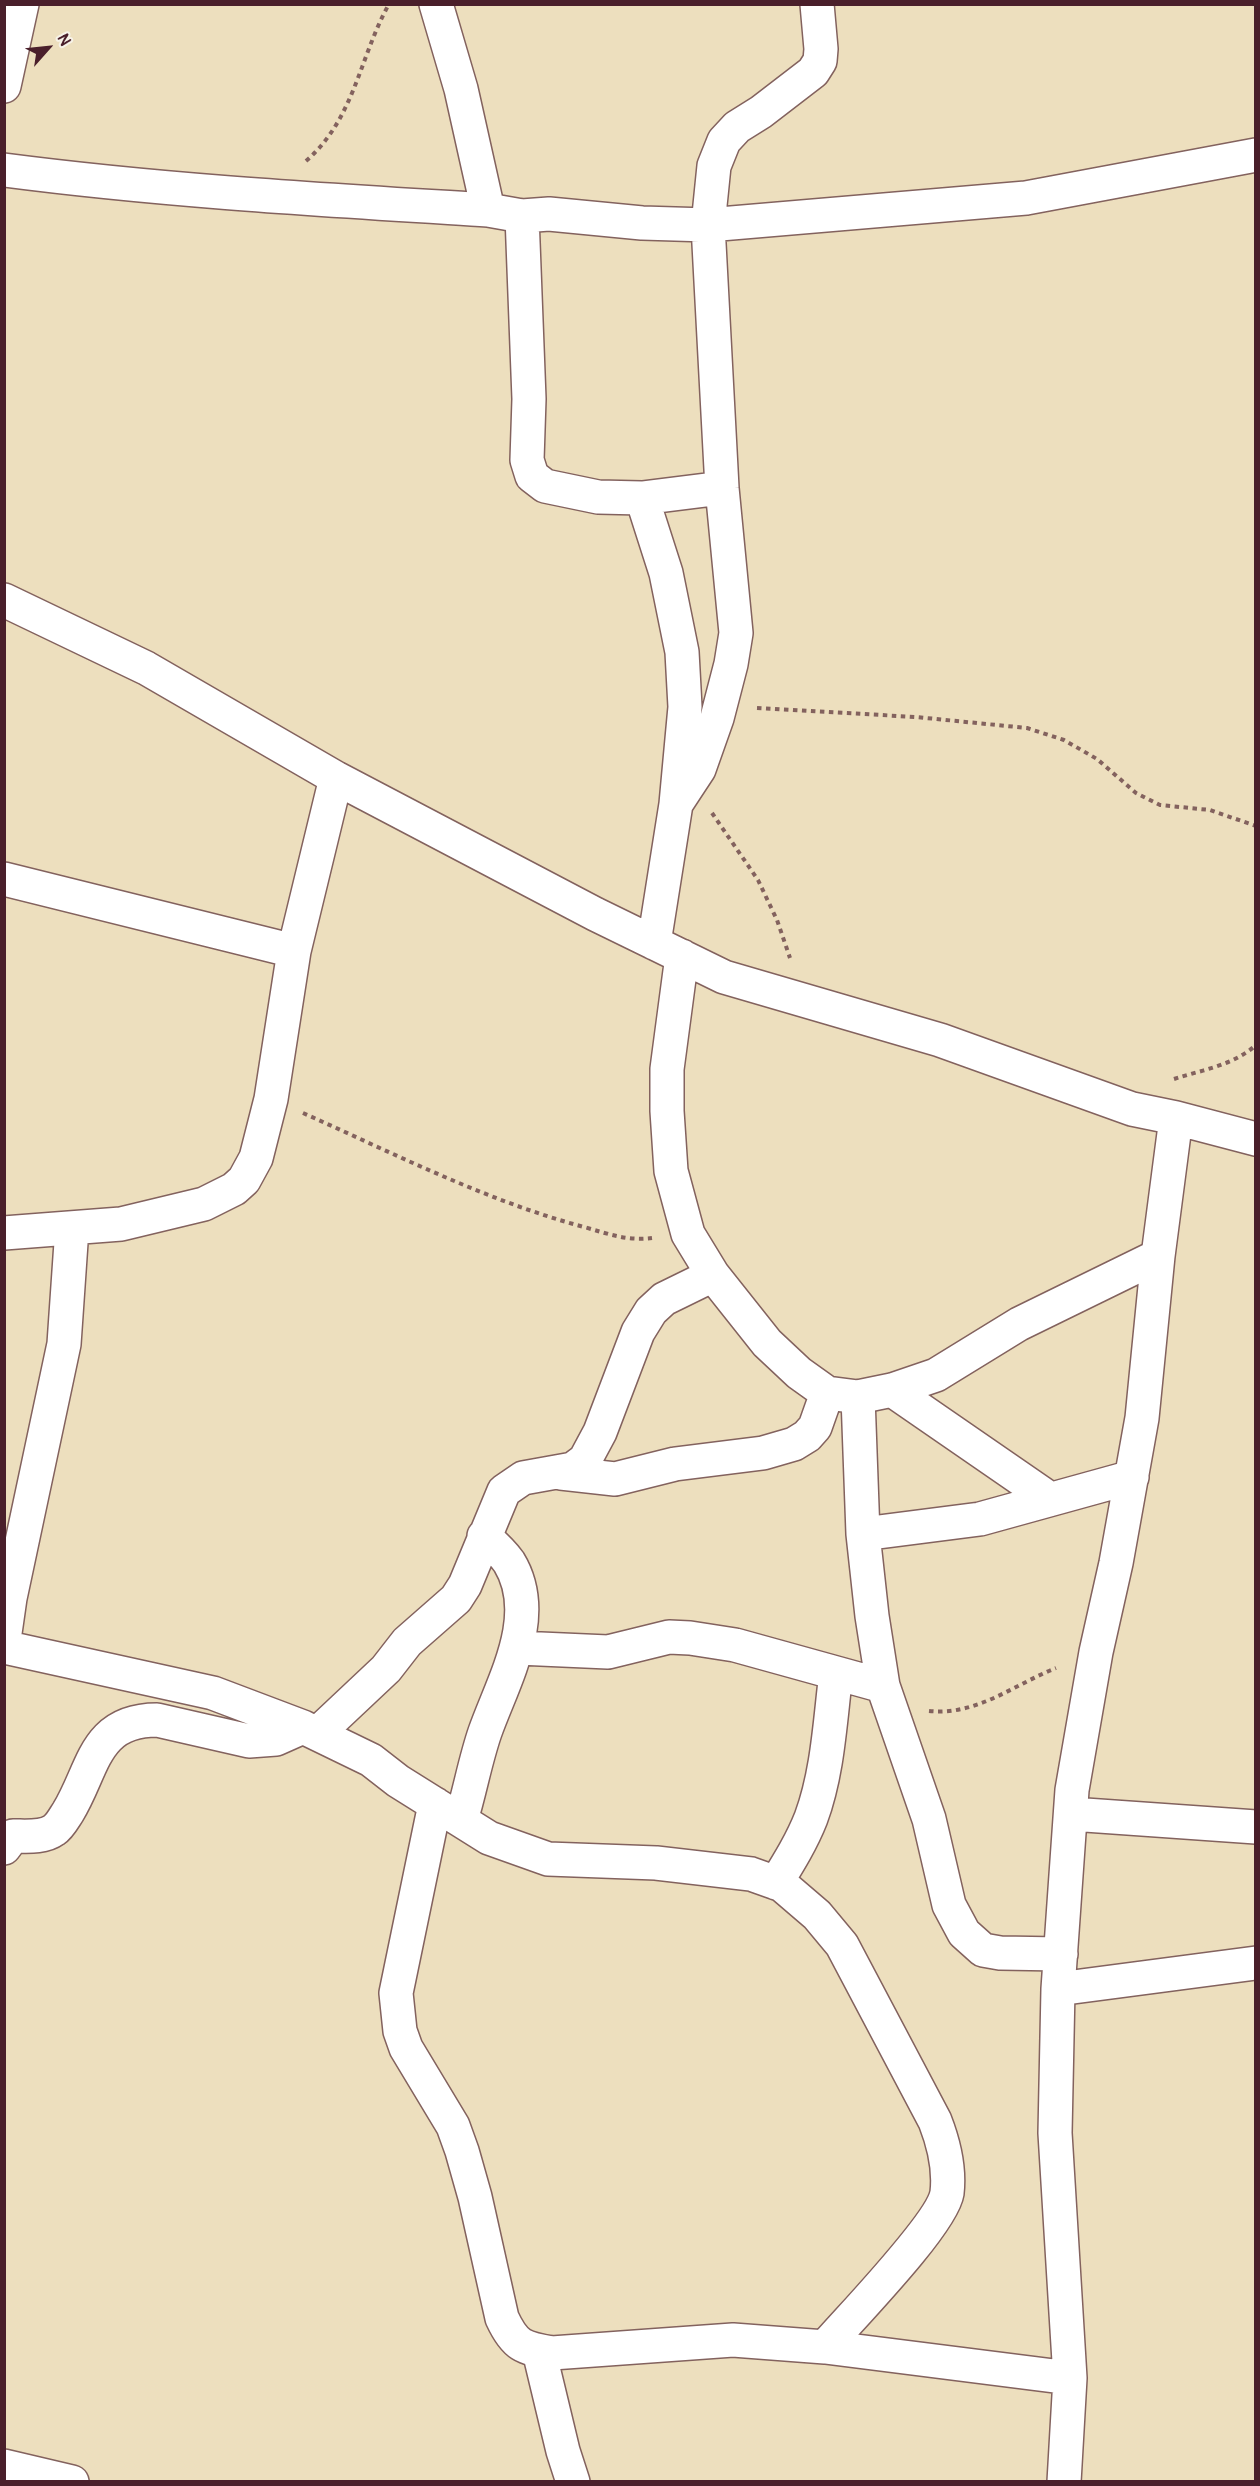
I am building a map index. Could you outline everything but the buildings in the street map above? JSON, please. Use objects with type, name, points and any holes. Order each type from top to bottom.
[{"type":"street","points":[[4,86],[22,4]]},
{"type":"street","points":[[436,4],[461,89],[488,210]]},
{"type":"street","points":[[684,793],[699,769],[720,706],[732,664],[736,633],[722,488],[708,225],[714,166],[724,141],[737,127],[813,72],[819,61],[820,24],[817,4]]},
{"type":"street","points":[[4,170],[99,182],[267,196],[488,210],[522,216],[549,214],[642,223],[708,225],[1026,198],[1256,155]]},
{"type":"street","points":[[522,216],[529,399],[527,460],[532,476],[545,486],[598,497],[642,498],[722,488]]},
{"type":"street","points":[[642,498],[666,573],[682,652],[685,707],[684,793],[668,950],[667,1111],[671,1171],[688,1234],[713,1275],[767,1342],[799,1373],[843,1395],[892,1390],[936,1375],[1019,1324],[1158,1256]]},
{"type":"street","points":[[4,600],[146,668],[336,778],[724,977],[891,1028],[940,1040],[1132,1109],[1256,1139]]},
{"type":"street","points":[[4,1233],[121,1224],[204,1204],[234,1189],[244,1180],[256,1158],[271,1100],[294,951],[336,778]]},
{"type":"street","points":[[4,879],[294,951]]},
{"type":"street","points":[[1064,2481],[1070,2378],[1055,2133],[1058,1989],[1072,1790],[1096,1652],[1116,1563],[1142,1418],[1158,1256],[1176,1118]]},
{"type":"street","points":[[4,1640],[7,1597],[64,1344],[72,1228]]},
{"type":"street","points":[[7,1835],[36,1836],[54,1830],[70,1809],[103,1741],[127,1725],[142,1720],[157,1720],[249,1741],[276,1739],[310,1730],[386,1669],[407,1642],[456,1599],[465,1585],[504,1491],[523,1478],[561,1473],[573,1469],[585,1460],[600,1432],[638,1332],[651,1311],[664,1299],[713,1275]]},
{"type":"street","points":[[892,1390],[1050,1499]]},
{"type":"street","points":[[561,1473],[615,1479],[675,1464],[763,1453],[794,1443],[807,1436],[843,1395]]},
{"type":"street","points":[[843,1395],[872,1616],[886,1696],[929,1819],[949,1905],[964,1933],[983,1950],[1000,1953],[1061,1954]]},
{"type":"street","points":[[863,1534],[980,1519],[1132,1477]]},
{"type":"street","points":[[484,1536],[510,1564],[519,1588],[521,1611],[518,1648],[480,1748],[448,1812],[396,1994],[400,2031],[406,2048],[453,2126],[462,2151],[475,2197],[502,2318],[510,2334],[518,2343],[552,2353],[733,2340],[825,2347],[1070,2378]]},
{"type":"street","points":[[518,1648],[608,1652],[669,1637],[690,1638],[735,1645],[836,1673],[886,1696]]},
{"type":"street","points":[[4,1647],[213,1693],[310,1730],[371,1760],[398,1781],[489,1838],[548,1859],[656,1863],[751,1874],[782,1885],[817,1915],[842,1945],[935,2121],[946,2149],[947,2194],[933,2223],[825,2347]]},
{"type":"street","points":[[776,1883],[797,1848],[811,1818],[823,1778],[836,1673]]},
{"type":"street","points":[[1071,1814],[1256,1827]]},
{"type":"street","points":[[1058,1989],[1256,1963]]},
{"type":"street","points":[[539,2350],[563,2451],[573,2481]]},
{"type":"street","points":[[4,2466],[72,2481]]},
{"type":"path","points":[[267,196],[312,156],[345,112],[369,48],[389,4]]},
{"type":"path","points":[[720,706],[916,717],[1027,728],[1064,740],[1097,759],[1137,793],[1160,805],[1210,810],[1256,826]]},
{"type":"path","points":[[684,793],[758,880],[777,920],[804,1000]]},
{"type":"path","points":[[1172,1080],[1229,1062],[1246,1054],[1256,1045]]},
{"type":"path","points":[[271,1100],[548,1218],[633,1240],[688,1234]]},
{"type":"path","points":[[886,1696],[936,1711],[985,1703],[1030,1678],[1096,1652]]}]
